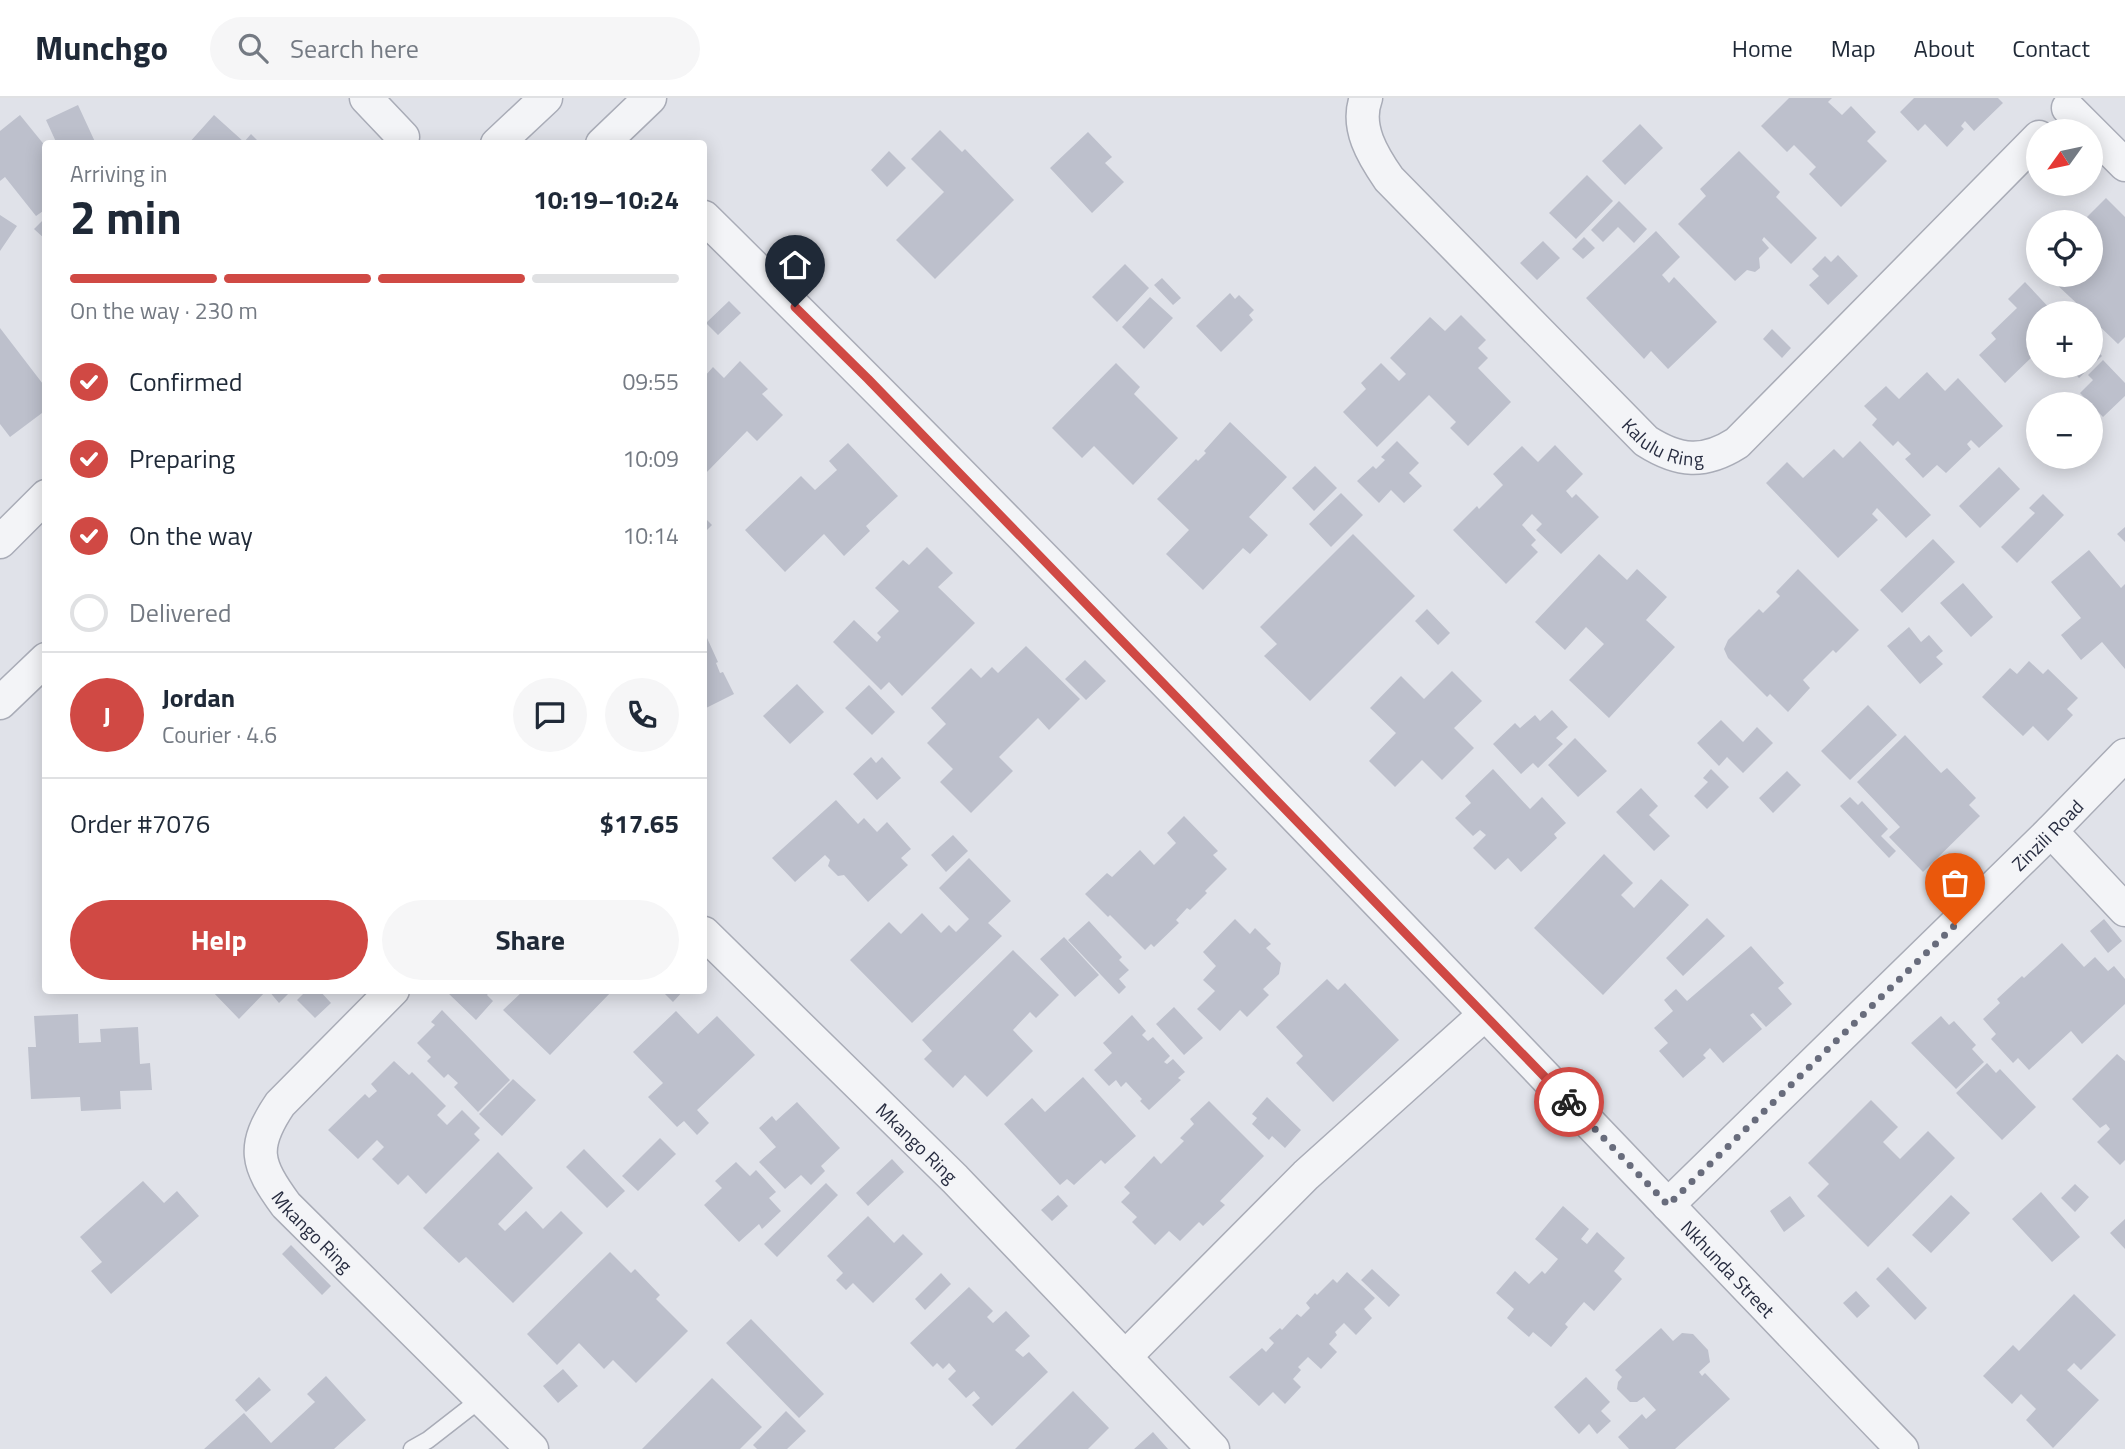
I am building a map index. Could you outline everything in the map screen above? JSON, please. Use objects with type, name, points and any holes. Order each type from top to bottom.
[{"type":"street","points":[[366,98],[403,137]]},
{"type":"street","points":[[501,140],[546,98]]},
{"type":"street","points":[[615,139],[650,98]]},
{"type":"street","name":"Kalulu Ring","points":[[1366,98],[1363,121],[1367,141],[1389,179],[1646,441],[1663,452],[1682,458],[1720,454],[1737,443],[2026,150]]},
{"type":"street","points":[[2057,119],[2073,103],[2125,165]]},
{"type":"street","name":"Nkhunda Street","points":[[707,220],[868,379],[1902,1449]]},
{"type":"street","points":[[0,542],[42,500]]},
{"type":"street","points":[[0,703],[42,663]]},
{"type":"street","name":"Zinzili Road","points":[[1668,1205],[2051,831],[2125,755]]},
{"type":"street","points":[[2051,831],[2125,910]]},
{"type":"street","name":"Mkango Ring","points":[[707,936],[955,1179],[1213,1449]]},
{"type":"street","name":"Mkango Ring","points":[[389,994],[280,1104],[266,1125],[261,1140],[262,1164],[268,1181],[286,1205],[532,1449]]},
{"type":"street","points":[[1125,1357],[1306,1175],[1484,1015]]},
{"type":"lane","points":[[412,1449],[428,1440],[482,1398]]},
{"type":"building","points":[[1789,98],[1832,98],[1828,102],[1842,115],[1851,106],[1876,132],[1867,141],[1887,161],[1841,207],[1809,174],[1816,167],[1794,145],[1787,152],[1761,126]]},
{"type":"building","points":[[1914,98],[1998,98],[2003,103],[1974,131],[1965,121],[1961,126],[1964,129],[1947,147],[1925,124],[1918,131],[1900,112]]},
{"type":"building","points":[[78,105],[94,140],[55,140],[46,120]]},
{"type":"building","points":[[20,115],[42,142],[42,212],[36,216],[5,177],[0,181],[0,131]]},
{"type":"building","points":[[214,115],[242,140],[192,140]]},
{"type":"building","points":[[1640,124],[1663,148],[1625,185],[1602,161]]},
{"type":"building","points":[[940,130],[962,152],[965,149],[1014,200],[935,279],[896,240],[944,192],[911,159]]},
{"type":"building","points":[[1088,132],[1112,157],[1105,163],[1124,182],[1092,213],[1050,168]]},
{"type":"building","points":[[251,134],[257,140],[246,140]]},
{"type":"building","points":[[889,151],[906,168],[887,187],[871,170]]},
{"type":"building","points":[[1739,151],[1780,192],[1776,197],[1817,238],[1791,264],[1764,237],[1762,240],[1769,248],[1759,258],[1760,268],[1755,272],[1747,270],[1735,281],[1678,224],[1706,196],[1700,189]]},
{"type":"building","points":[[1587,175],[1613,201],[1576,239],[1549,213]]},
{"type":"building","points":[[2106,198],[2125,217],[2125,337],[2118,344],[2103,330],[2103,301],[2074,301],[2059,287],[2103,287],[2103,210],[2094,210]]},
{"type":"building","points":[[1619,201],[1647,229],[1634,243],[1618,227],[1603,242],[1591,230]]},
{"type":"building","points":[[0,215],[17,226],[0,251]]},
{"type":"building","points":[[42,221],[42,236],[34,229]]},
{"type":"building","points":[[1656,231],[1680,257],[1662,275],[1669,283],[1674,277],[1717,322],[1668,369],[1651,351],[1644,359],[1586,298]]},
{"type":"building","points":[[1584,237],[1595,248],[1583,259],[1572,249]]},
{"type":"building","points":[[1543,241],[1560,258],[1537,280],[1520,263]]},
{"type":"building","points":[[1838,255],[1858,276],[1828,305],[1809,285],[1819,276],[1812,269],[1825,256],[1831,262]]},
{"type":"building","points":[[1125,264],[1149,288],[1117,322],[1092,297]]},
{"type":"building","points":[[1162,278],[1181,298],[1173,305],[1154,285]]},
{"type":"building","points":[[2025,282],[2026,287],[2030,287],[2043,301],[2026,301],[2026,363],[2005,383],[1979,355],[1996,339],[1991,333],[2017,308],[2008,299]]},
{"type":"building","points":[[1230,293],[1235,299],[1239,295],[1254,310],[1249,315],[1253,320],[1221,352],[1196,326]]},
{"type":"building","points":[[1150,297],[1173,318],[1144,349],[1122,327]]},
{"type":"building","points":[[729,301],[741,313],[718,335],[707,322]]},
{"type":"building","points":[[1461,315],[1486,340],[1478,348],[1488,358],[1478,368],[1511,402],[1468,446],[1450,428],[1456,422],[1429,395],[1377,447],[1343,412],[1366,389],[1361,383],[1381,363],[1399,381],[1406,374],[1390,358],[1430,317],[1445,331]]},
{"type":"building","points":[[0,328],[42,383],[42,413],[10,437],[0,424]]},
{"type":"building","points":[[1772,329],[1791,348],[1782,358],[1763,339]]},
{"type":"building","points":[[2103,360],[2125,383],[2125,396],[2103,417],[2103,392],[2081,392],[2093,380],[2091,378],[2103,378]]},
{"type":"building","points":[[740,361],[768,389],[762,394],[783,415],[757,441],[747,431],[707,472],[707,374],[713,367],[724,378]]},
{"type":"building","points":[[1116,363],[1140,387],[1134,394],[1178,438],[1133,485],[1094,446],[1082,458],[1052,428]]},
{"type":"building","points":[[1927,372],[1945,391],[1958,378],[2003,426],[1979,448],[1971,440],[1967,444],[1971,449],[1946,473],[1937,465],[1923,478],[1905,459],[1911,454],[1898,441],[1893,446],[1872,425],[1877,419],[1864,406],[1886,386],[1899,399]]},
{"type":"building","points":[[1230,422],[1287,477],[1249,517],[1268,535],[1250,554],[1243,548],[1203,590],[1166,554],[1189,530],[1157,499],[1196,459],[1198,461],[1206,453],[1204,451]]},
{"type":"building","points":[[1397,441],[1419,463],[1409,473],[1422,486],[1404,503],[1391,490],[1379,503],[1357,481],[1373,466],[1376,469],[1385,460],[1381,457]]},
{"type":"building","points":[[1860,441],[1931,515],[1906,538],[1877,508],[1872,514],[1878,520],[1838,558],[1766,483],[1787,462],[1803,478],[1834,449],[1843,458]]},
{"type":"building","points":[[848,443],[898,496],[866,526],[870,531],[844,556],[824,534],[785,572],[745,530],[801,476],[815,490],[837,470],[829,461]]},
{"type":"building","points":[[1555,445],[1583,474],[1566,491],[1572,498],[1576,494],[1599,517],[1561,554],[1536,530],[1542,524],[1532,514],[1522,525],[1536,540],[1531,545],[1538,552],[1506,584],[1453,530],[1503,485],[1493,474],[1522,446],[1538,462]]},
{"type":"building","points":[[1315,466],[1337,488],[1314,511],[1292,488]]},
{"type":"building","points":[[1999,467],[2020,489],[1980,528],[1959,506]]},
{"type":"building","points":[[1341,493],[1363,515],[1331,547],[1309,524]]},
{"type":"building","points":[[2043,494],[2064,515],[2017,563],[2001,547],[2035,513],[2029,508]]},
{"type":"building","points":[[2125,527],[2125,542],[2117,534]]},
{"type":"building","points":[[1353,534],[1415,596],[1310,701],[1264,656],[1277,644],[1260,627]]},
{"type":"building","points":[[1933,539],[1955,562],[1902,613],[1880,590]]},
{"type":"building","points":[[927,547],[953,573],[938,587],[975,623],[902,696],[889,682],[881,690],[833,642],[854,620],[877,642],[881,637],[877,633],[899,611],[875,588],[903,560],[909,565]]},
{"type":"building","points":[[2089,550],[2121,588],[2125,584],[2125,669],[2102,642],[2081,660],[2061,635],[2081,618],[2051,582]]},
{"type":"building","points":[[1599,554],[1627,580],[1637,569],[1667,597],[1646,620],[1675,647],[1609,718],[1569,680],[1604,644],[1586,627],[1565,650],[1535,622]]},
{"type":"building","points":[[1798,569],[1859,630],[1836,653],[1833,650],[1803,680],[1810,688],[1788,712],[1770,694],[1767,697],[1728,658],[1724,649],[1728,640],[1759,609],[1763,613],[1780,596],[1776,592]]},
{"type":"building","points":[[1963,583],[1993,617],[1971,637],[1940,603]]},
{"type":"building","points":[[1427,609],[1450,633],[1438,645],[1415,621]]},
{"type":"building","points":[[1909,627],[1921,642],[1929,635],[1943,651],[1936,657],[1943,664],[1920,684],[1887,646]]},
{"type":"building","points":[[707,638],[720,673],[723,672],[734,694],[707,708]]},
{"type":"building","points":[[1026,646],[1080,699],[1049,730],[1038,718],[999,757],[1013,771],[971,813],[940,782],[953,769],[927,743],[946,724],[931,708],[971,668],[981,678],[992,667],[998,673]]},
{"type":"building","points":[[1085,660],[1106,681],[1086,700],[1065,679]]},
{"type":"building","points":[[2029,661],[2043,674],[2048,669],[2078,698],[2067,709],[2073,715],[2048,741],[2033,726],[2023,736],[1982,697],[2010,668],[2017,674]]},
{"type":"building","points":[[1452,671],[1482,701],[1454,728],[1474,748],[1442,780],[1422,760],[1395,787],[1369,761],[1396,733],[1370,708],[1401,676],[1424,699]]},
{"type":"building","points":[[797,684],[824,712],[790,744],[763,716]]},
{"type":"building","points":[[869,685],[895,712],[872,735],[845,708]]},
{"type":"building","points":[[1868,705],[1897,735],[1850,780],[1821,751]]},
{"type":"building","points":[[1552,710],[1568,727],[1556,738],[1563,744],[1538,768],[1533,763],[1521,774],[1493,744],[1515,723],[1520,728],[1535,715],[1540,721]]},
{"type":"building","points":[[1721,720],[1743,742],[1757,727],[1773,743],[1743,773],[1727,757],[1719,766],[1697,743]]},
{"type":"building","points":[[1905,735],[1941,773],[1947,768],[1976,798],[1969,805],[1980,816],[1923,872],[1889,837],[1900,827],[1857,782]]},
{"type":"building","points":[[1575,738],[1607,771],[1578,797],[1548,765]]},
{"type":"building","points":[[871,757],[876,763],[882,757],[901,778],[877,800],[853,774]]},
{"type":"building","points":[[1493,769],[1530,809],[1542,797],[1566,823],[1554,834],[1557,838],[1521,872],[1508,858],[1495,870],[1473,848],[1486,835],[1480,830],[1473,836],[1455,818],[1471,803],[1465,796]]},
{"type":"building","points":[[1711,769],[1729,787],[1707,809],[1694,796],[1708,782],[1703,778]]},
{"type":"building","points":[[1787,771],[1801,785],[1773,813],[1759,798]]},
{"type":"building","points":[[1641,788],[1658,806],[1649,815],[1670,836],[1654,851],[1616,812]]},
{"type":"building","points":[[1850,797],[1858,805],[1862,801],[1888,829],[1881,836],[1896,851],[1889,858],[1840,806]]},
{"type":"building","points":[[836,800],[858,824],[864,818],[877,832],[887,822],[911,849],[901,858],[908,865],[868,902],[844,875],[838,876],[828,866],[830,860],[825,855],[795,882],[772,858]]},
{"type":"building","points":[[1184,816],[1218,851],[1213,855],[1227,869],[1190,910],[1187,908],[1176,920],[1179,923],[1154,947],[1151,944],[1145,950],[1085,894],[1107,873],[1112,877],[1140,850],[1154,865],[1176,843],[1167,833]]},
{"type":"building","points":[[953,835],[968,851],[946,872],[931,855]]},
{"type":"building","points":[[1604,854],[1633,883],[1621,895],[1634,908],[1661,879],[1689,905],[1603,995],[1534,928]]},
{"type":"building","points":[[969,858],[1011,901],[988,923],[1002,936],[912,1023],[850,960],[889,922],[901,934],[922,913],[941,933],[949,925],[956,932],[969,919],[939,888]]},
{"type":"building","points":[[1707,918],[1725,936],[1683,976],[1666,958]]},
{"type":"building","points":[[1235,919],[1250,934],[1255,928],[1271,944],[1266,948],[1281,963],[1279,974],[1263,989],[1269,995],[1247,1017],[1240,1010],[1220,1031],[1197,1009],[1215,991],[1203,980],[1216,966],[1203,952]]},
{"type":"building","points":[[2104,919],[2122,941],[2108,953],[2090,931]]},
{"type":"building","points":[[1089,921],[1122,957],[1119,960],[1129,970],[1119,979],[1126,987],[1119,994],[1068,940]]},
{"type":"building","points":[[1064,937],[1099,975],[1075,997],[1040,959]]},
{"type":"building","points":[[2062,943],[2084,967],[2095,957],[2108,971],[2114,966],[2125,979],[2125,1004],[2082,1044],[2071,1031],[2029,1070],[2018,1058],[2013,1063],[1991,1039],[1996,1034],[1983,1019],[2000,1003],[1997,999]]},
{"type":"building","points":[[1751,946],[1784,983],[1778,988],[1792,1004],[1766,1027],[1753,1013],[1750,1015],[1762,1029],[1723,1063],[1710,1048],[1703,1055],[1706,1058],[1683,1078],[1659,1051],[1668,1043],[1654,1028],[1673,1011],[1664,1000],[1676,989],[1687,1001]]},
{"type":"building","points":[[1013,950],[1059,995],[1036,1018],[1030,1012],[1013,1030],[1033,1051],[987,1097],[965,1075],[953,1088],[924,1059],[932,1051],[922,1040]]},
{"type":"building","points":[[1327,979],[1338,990],[1345,983],[1399,1040],[1333,1102],[1296,1063],[1303,1056],[1276,1027]]},
{"type":"building","points":[[215,994],[263,994],[239,1019]]},
{"type":"building","points":[[271,994],[288,994],[279,1003]]},
{"type":"building","points":[[303,994],[323,994],[331,1003],[315,1018],[297,1000]]},
{"type":"building","points":[[449,994],[488,994],[493,1001],[476,1020]]},
{"type":"building","points":[[520,994],[609,994],[550,1055],[503,1010]]},
{"type":"building","points":[[665,994],[680,994],[673,1002]]},
{"type":"building","points":[[1174,1007],[1203,1038],[1184,1055],[1156,1024]]},
{"type":"building","points":[[442,1010],[510,1080],[478,1112],[454,1087],[458,1083],[448,1074],[444,1078],[427,1061],[431,1057],[417,1043],[435,1025],[431,1022]]},
{"type":"building","points":[[676,1011],[698,1034],[717,1016],[755,1055],[697,1110],[709,1123],[697,1135],[684,1121],[677,1127],[648,1097],[663,1083],[633,1052]]},
{"type":"building","points":[[78,1014],[79,1043],[101,1042],[100,1029],[138,1027],[140,1064],[150,1063],[152,1090],[120,1091],[121,1109],[81,1111],[80,1097],[31,1099],[28,1047],[36,1047],[34,1016]]},
{"type":"building","points":[[1132,1015],[1146,1031],[1142,1035],[1148,1041],[1153,1037],[1170,1056],[1164,1062],[1167,1064],[1173,1059],[1185,1072],[1178,1078],[1181,1080],[1149,1110],[1126,1082],[1121,1087],[1116,1080],[1109,1086],[1094,1070],[1112,1053],[1103,1043]]},
{"type":"building","points":[[1941,1016],[1949,1025],[1954,1021],[1976,1045],[1972,1049],[1984,1062],[1956,1089],[1911,1043]]},
{"type":"building","points":[[2117,1054],[2125,1061],[2125,1160],[2120,1165],[2097,1142],[2110,1129],[2106,1124],[2100,1128],[2072,1099]]},
{"type":"building","points":[[394,1061],[409,1075],[412,1072],[446,1106],[437,1115],[447,1125],[462,1110],[480,1128],[474,1134],[480,1140],[426,1194],[408,1175],[398,1185],[372,1159],[384,1147],[377,1140],[358,1159],[328,1130],[365,1094],[369,1098],[377,1091],[371,1084]]},
{"type":"building","points":[[1987,1063],[1996,1073],[2000,1069],[2036,1107],[2002,1140],[1956,1093]]},
{"type":"building","points":[[1083,1077],[1136,1136],[1105,1164],[1101,1160],[1074,1185],[1067,1179],[1060,1185],[1004,1124],[1032,1098],[1045,1112]]},
{"type":"building","points":[[513,1079],[536,1100],[502,1136],[479,1114]]},
{"type":"building","points":[[1267,1097],[1301,1130],[1285,1148],[1272,1136],[1269,1140],[1252,1124],[1257,1118],[1252,1114]]},
{"type":"building","points":[[1871,1100],[1898,1127],[1883,1142],[1900,1159],[1928,1131],[1955,1158],[1868,1247],[1817,1196],[1829,1184],[1808,1163]]},
{"type":"building","points":[[1209,1101],[1264,1156],[1220,1201],[1225,1205],[1203,1226],[1199,1222],[1180,1241],[1169,1231],[1155,1245],[1132,1222],[1137,1217],[1121,1202],[1130,1193],[1124,1187],[1154,1156],[1161,1164],[1184,1141],[1180,1138],[1194,1124],[1190,1119]]},
{"type":"building","points":[[797,1102],[840,1148],[821,1166],[825,1171],[811,1185],[801,1175],[785,1189],[759,1162],[776,1147],[759,1128],[772,1116],[776,1121]]},
{"type":"building","points":[[660,1138],[676,1154],[638,1191],[622,1176]]},
{"type":"building","points":[[584,1149],[625,1191],[607,1208],[566,1167]]},
{"type":"building","points":[[498,1152],[533,1188],[498,1224],[505,1231],[526,1211],[543,1229],[561,1211],[583,1233],[513,1303],[466,1257],[459,1263],[423,1228]]},
{"type":"building","points":[[892,1159],[904,1172],[868,1206],[856,1193]]},
{"type":"building","points":[[736,1162],[750,1176],[756,1170],[776,1192],[769,1198],[781,1211],[762,1229],[759,1224],[739,1242],[704,1205],[722,1188],[715,1181]]},
{"type":"building","points":[[143,1181],[164,1203],[177,1191],[199,1216],[111,1294],[91,1271],[102,1262],[80,1237]]},
{"type":"building","points":[[826,1183],[838,1195],[777,1257],[764,1244]]},
{"type":"building","points":[[2075,1184],[2089,1197],[2075,1212],[2061,1198]]},
{"type":"building","points":[[2041,1192],[2080,1237],[2052,1262],[2012,1219]]},
{"type":"building","points":[[1058,1195],[1068,1206],[1052,1221],[1041,1210]]},
{"type":"building","points":[[1951,1195],[1970,1213],[1931,1253],[1912,1235]]},
{"type":"building","points":[[1790,1196],[1805,1216],[1784,1232],[1770,1211]]},
{"type":"building","points":[[1563,1206],[1589,1229],[1581,1239],[1587,1244],[1597,1232],[1625,1258],[1614,1271],[1622,1279],[1594,1311],[1584,1302],[1565,1324],[1568,1327],[1551,1347],[1533,1332],[1529,1337],[1507,1318],[1514,1309],[1496,1293],[1515,1271],[1529,1284],[1542,1271],[1545,1274],[1558,1259],[1535,1239]]},
{"type":"building","points":[[868,1216],[894,1243],[903,1234],[923,1254],[873,1303],[853,1283],[846,1290],[836,1280],[843,1273],[827,1256]]},
{"type":"building","points":[[2125,1219],[2125,1249],[2110,1233]]},
{"type":"building","points":[[291,1245],[331,1286],[322,1295],[282,1254]]},
{"type":"building","points":[[610,1252],[631,1273],[635,1269],[660,1295],[656,1299],[688,1331],[636,1383],[613,1360],[604,1369],[579,1343],[557,1365],[527,1334]]},
{"type":"building","points":[[1888,1267],[1927,1308],[1915,1320],[1876,1279]]},
{"type":"building","points":[[1372,1269],[1400,1295],[1389,1307],[1361,1280]]},
{"type":"building","points":[[1347,1272],[1375,1298],[1364,1309],[1372,1318],[1356,1335],[1344,1323],[1335,1332],[1337,1335],[1329,1344],[1337,1352],[1321,1369],[1308,1357],[1298,1367],[1301,1370],[1293,1379],[1301,1387],[1285,1404],[1273,1392],[1259,1406],[1229,1377],[1262,1348],[1266,1352],[1274,1343],[1269,1338],[1280,1328],[1282,1330],[1297,1314],[1301,1317],[1310,1308],[1306,1303],[1315,1293],[1317,1295],[1333,1279],[1337,1283]]},
{"type":"building","points":[[941,1273],[951,1284],[925,1310],[915,1299]]},
{"type":"building","points":[[969,1287],[993,1311],[987,1317],[993,1323],[1006,1311],[1030,1336],[1015,1350],[1023,1357],[1029,1352],[1048,1372],[992,1426],[972,1405],[980,1398],[974,1391],[966,1398],[948,1379],[956,1371],[949,1363],[943,1369],[937,1363],[933,1367],[910,1343]]},
{"type":"building","points":[[1856,1291],[1870,1306],[1857,1318],[1843,1303]]},
{"type":"building","points":[[2074,1294],[2116,1335],[2081,1370],[2074,1363],[2067,1370],[2099,1400],[2053,1448],[2026,1420],[2036,1409],[2021,1394],[2012,1404],[1983,1376],[2013,1345],[2019,1351]]},
{"type":"building","points":[[751,1319],[824,1394],[799,1418],[726,1343]]},
{"type":"building","points":[[1661,1328],[1673,1341],[1682,1333],[1693,1334],[1708,1350],[1710,1362],[1699,1372],[1702,1376],[1705,1373],[1730,1399],[1675,1449],[1629,1449],[1618,1437],[1642,1414],[1646,1419],[1656,1410],[1644,1397],[1637,1402],[1630,1402],[1617,1389],[1622,1377],[1615,1370]]},
{"type":"building","points":[[563,1369],[578,1386],[558,1403],[543,1386]]},
{"type":"building","points":[[326,1376],[366,1420],[334,1449],[204,1449],[244,1413],[271,1443],[315,1402],[307,1394]]},
{"type":"building","points":[[259,1377],[271,1390],[246,1412],[235,1400]]},
{"type":"building","points":[[1586,1377],[1610,1402],[1601,1411],[1611,1421],[1597,1434],[1589,1424],[1579,1434],[1554,1407]]},
{"type":"building","points":[[712,1378],[762,1427],[740,1449],[642,1449]]},
{"type":"building","points":[[1073,1391],[1109,1428],[1088,1449],[1015,1449]]},
{"type":"building","points":[[786,1411],[806,1431],[787,1449],[757,1449],[753,1445]]},
{"type":"building","points":[[1153,1432],[1168,1449],[1134,1449]]},
{"type":"way so far","points":[[1569,1102],[1668,1205],[1955,925]]},
{"type":"route","points":[[795,307],[1569,1102]]}]
